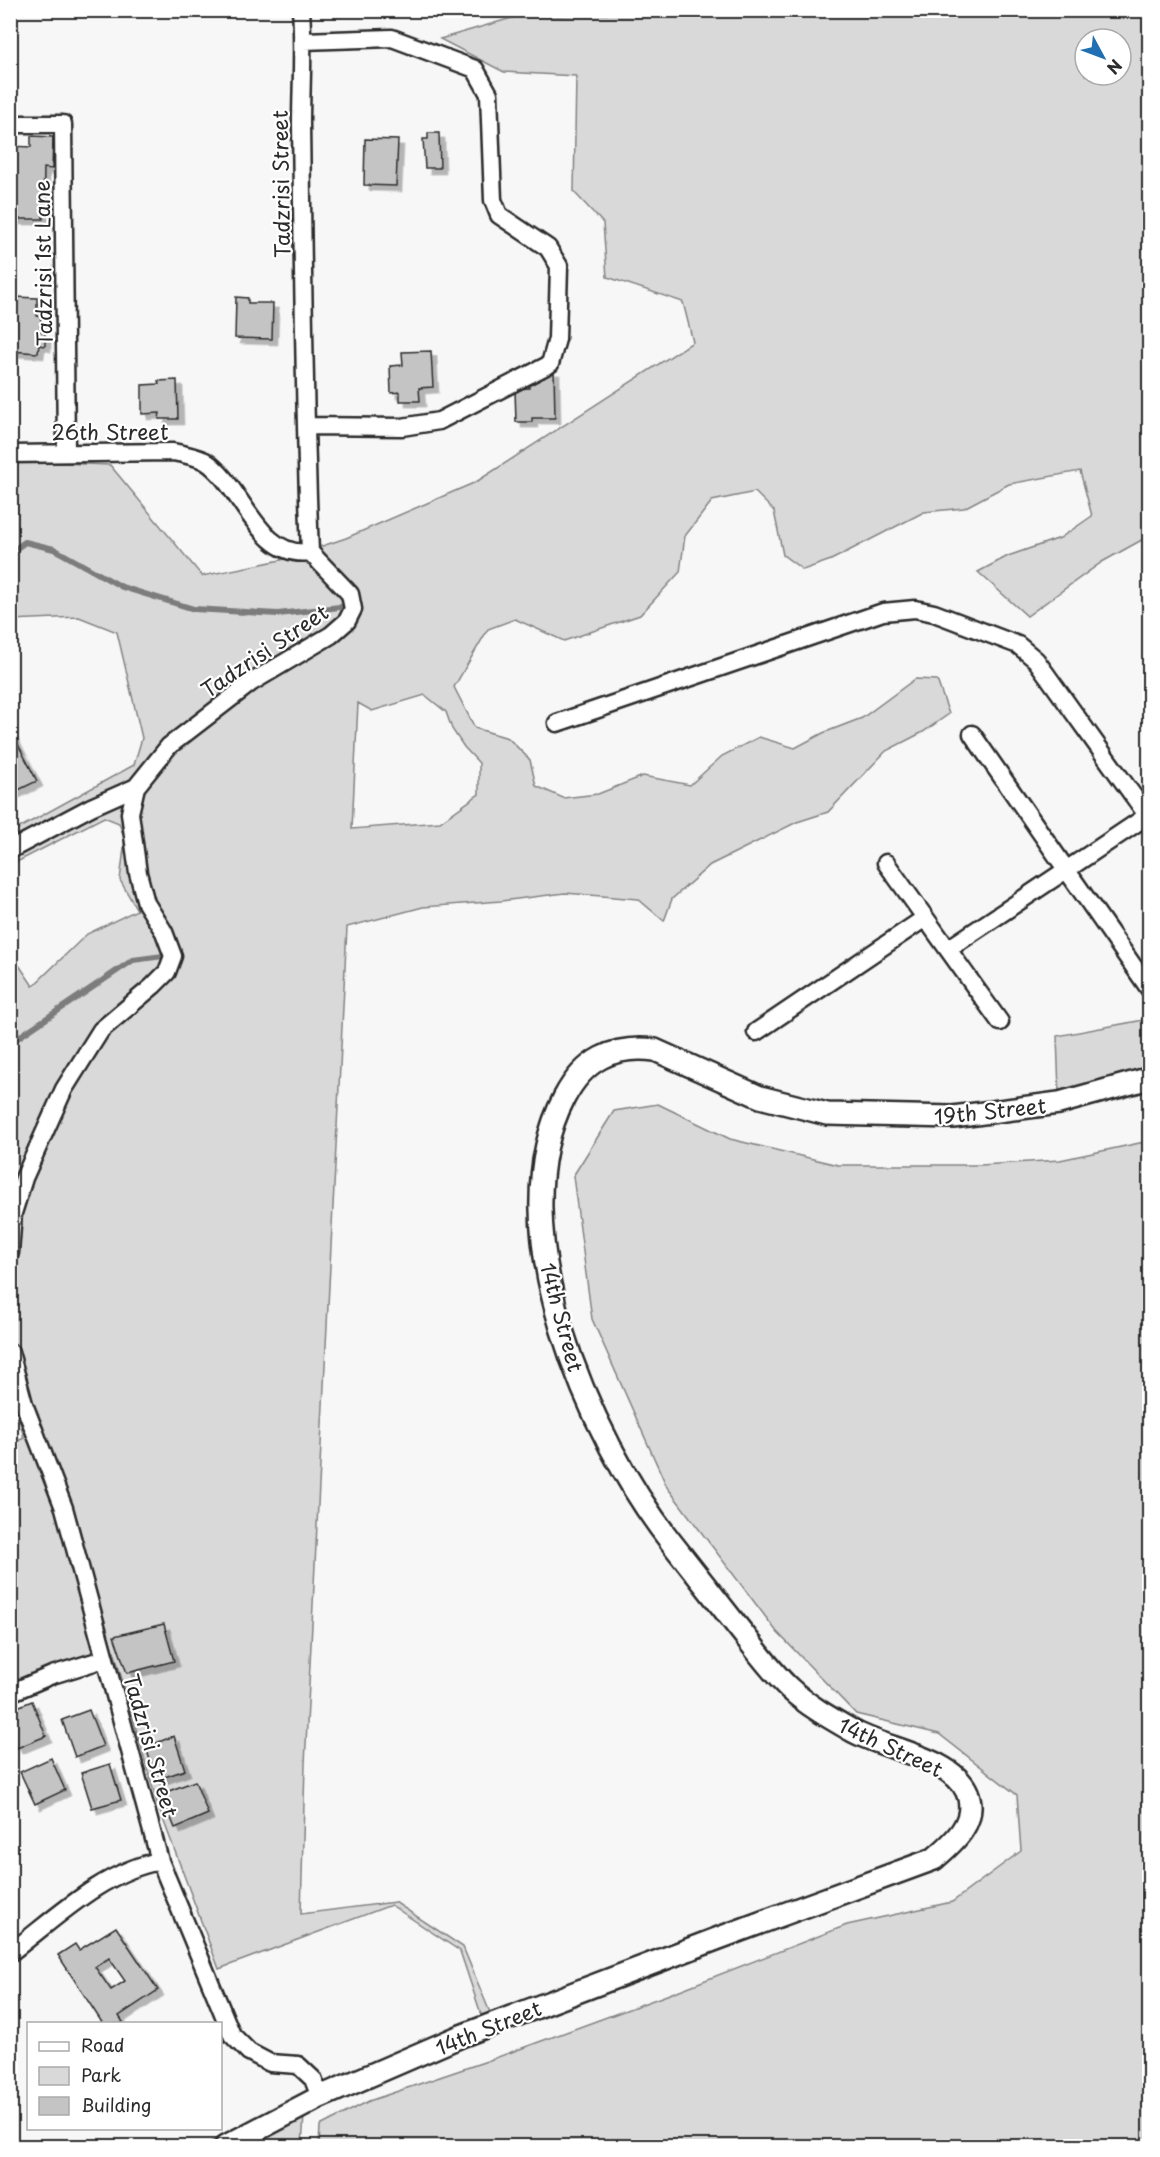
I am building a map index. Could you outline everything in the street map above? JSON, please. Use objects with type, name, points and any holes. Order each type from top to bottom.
[{"type":"street","name":"Tadzrisi Street","points":[[10,1252],[12,1213],[24,1178],[78,1065],[101,1030],[153,987],[167,972],[173,956],[164,932],[146,903],[138,873],[130,813],[136,787],[169,746],[252,682],[331,635],[347,621],[353,609],[350,594],[310,552],[301,125],[303,41],[301,10]]},
{"type":"street","points":[[303,41],[392,38],[475,69],[489,94],[493,200],[499,215],[548,248],[559,266],[557,339],[550,364],[439,421],[402,427],[307,426]]},
{"type":"street","name":"Tadzrisi 1st Lane","points":[[10,124],[63,124],[66,453]]},
{"type":"street","name":"26th Street","points":[[10,454],[173,452],[189,454],[205,462],[219,473],[269,538],[291,553],[310,552]]},
{"type":"street","points":[[557,723],[883,612],[915,609],[934,613],[1018,645],[1036,660],[1148,815],[948,949]]},
{"type":"street","points":[[972,734],[1149,990]]},
{"type":"street","points":[[10,850],[90,807],[136,787]]},
{"type":"street","points":[[886,863],[1000,1022]]},
{"type":"street","points":[[756,1032],[925,918]]},
{"type":"street","name":"14th Street","points":[[226,2146],[320,2097],[461,2036],[934,1859],[954,1843],[964,1828],[969,1811],[967,1792],[953,1774],[933,1761],[861,1736],[828,1717],[790,1689],[666,1535],[618,1462],[592,1413],[568,1352],[546,1254],[540,1201],[544,1150],[556,1113],[571,1085],[590,1064],[610,1052],[636,1048],[655,1050],[760,1097],[827,1114]]},
{"type":"street","name":"19th Street","points":[[827,1114],[953,1117],[1059,1102],[1149,1078]]},
{"type":"street","name":"Tadzrisi Street","points":[[10,1352],[24,1404],[64,1508],[160,1861],[232,2035],[249,2052],[270,2062],[298,2065],[313,2079],[320,2097]]},
{"type":"street","points":[[10,1693],[52,1675],[104,1659]]},
{"type":"street","points":[[10,1953],[95,1888],[140,1864],[160,1861]]},
{"type":"green space","points":[[612,10],[1149,11],[1149,536],[1102,562],[1027,616],[978,572],[1008,556],[1060,538],[1092,516],[1080,471],[1009,484],[964,508],[924,512],[831,560],[803,570],[783,555],[774,511],[755,492],[712,501],[685,536],[680,572],[640,615],[564,641],[515,619],[488,629],[454,687],[475,728],[508,738],[530,760],[536,786],[563,798],[598,794],[643,776],[690,785],[722,756],[759,737],[795,748],[823,733],[862,718],[915,679],[937,680],[949,714],[923,732],[886,751],[828,812],[797,822],[710,865],[672,899],[664,921],[638,899],[565,893],[423,907],[347,927],[305,1764],[301,1914],[395,1902],[463,1947],[491,2015],[305,2099],[302,2146],[203,2146],[482,2017],[460,1951],[391,1905],[219,1969],[157,1803],[114,1651],[11,1685],[11,1444],[24,1438],[10,1384],[10,969],[19,965],[33,986],[87,934],[137,910],[120,880],[125,840],[119,823],[104,817],[11,865],[10,833],[134,765],[142,738],[117,632],[79,617],[11,620],[11,461],[110,465],[202,576],[281,560],[346,538],[476,482],[693,342],[683,302],[607,277],[603,223],[574,192],[576,76],[504,72],[440,39],[515,17],[607,14]],"holes":[[[425,695],[446,712],[452,729],[479,763],[479,794],[440,822],[352,829],[358,703],[372,711]]]},
{"type":"green space","points":[[1149,1019],[1149,1068],[1059,1092],[1057,1036]]},
{"type":"green space","points":[[658,1104],[730,1139],[838,1165],[981,1165],[1060,1160],[1149,1141],[1149,2146],[319,2146],[320,2126],[369,2101],[487,2061],[667,1995],[847,1925],[952,1902],[1021,1851],[1017,1795],[939,1734],[856,1714],[777,1632],[667,1487],[592,1319],[573,1176],[614,1111]]},
{"type":"building","points":[[428,133],[439,133],[440,168],[425,168],[423,139],[428,139]]},
{"type":"building","points":[[31,136],[53,137],[52,169],[44,168],[43,219],[10,219],[10,146],[31,147]]},
{"type":"building","points":[[365,139],[398,140],[396,186],[364,185]]},
{"type":"building","points":[[15,297],[37,298],[37,316],[41,317],[40,332],[45,332],[45,346],[39,345],[38,353],[10,351],[10,313],[14,313]]},
{"type":"building","points":[[236,297],[248,298],[248,303],[273,303],[272,339],[235,338]]},
{"type":"building","points":[[431,351],[433,387],[419,388],[420,401],[400,401],[400,392],[391,393],[390,366],[403,365],[402,352]]},
{"type":"building","points":[[543,370],[554,370],[555,418],[532,418],[532,422],[516,422],[515,389],[529,388],[529,378],[544,378]]},
{"type":"building","points":[[177,380],[178,419],[159,419],[160,413],[142,414],[142,385]]},
{"type":"building","points":[[10,729],[37,781],[10,794]]},
{"type":"building","points":[[164,1624],[174,1661],[127,1673],[114,1636]]},
{"type":"building","points":[[32,1701],[46,1736],[17,1748],[10,1733],[10,1710]]},
{"type":"building","points":[[89,1710],[103,1746],[75,1757],[62,1720]]},
{"type":"building","points":[[174,1736],[185,1770],[156,1780],[146,1747]]},
{"type":"building","points":[[51,1758],[65,1790],[35,1804],[20,1772]]},
{"type":"building","points":[[110,1764],[121,1800],[92,1808],[81,1773]]},
{"type":"building","points":[[195,1781],[208,1814],[175,1828],[161,1794]]},
{"type":"building","points":[[116,1927],[158,1990],[119,2016],[123,2022],[102,2022],[58,1955],[75,1944],[79,1950]],"holes":[[[109,1958],[125,1981],[111,1990],[95,1967]]]},
{"type":"waterway","points":[[10,553],[25,542],[54,549],[122,587],[194,609],[278,614],[340,607]]},
{"type":"waterway","points":[[10,1043],[133,960],[163,956]]}]
